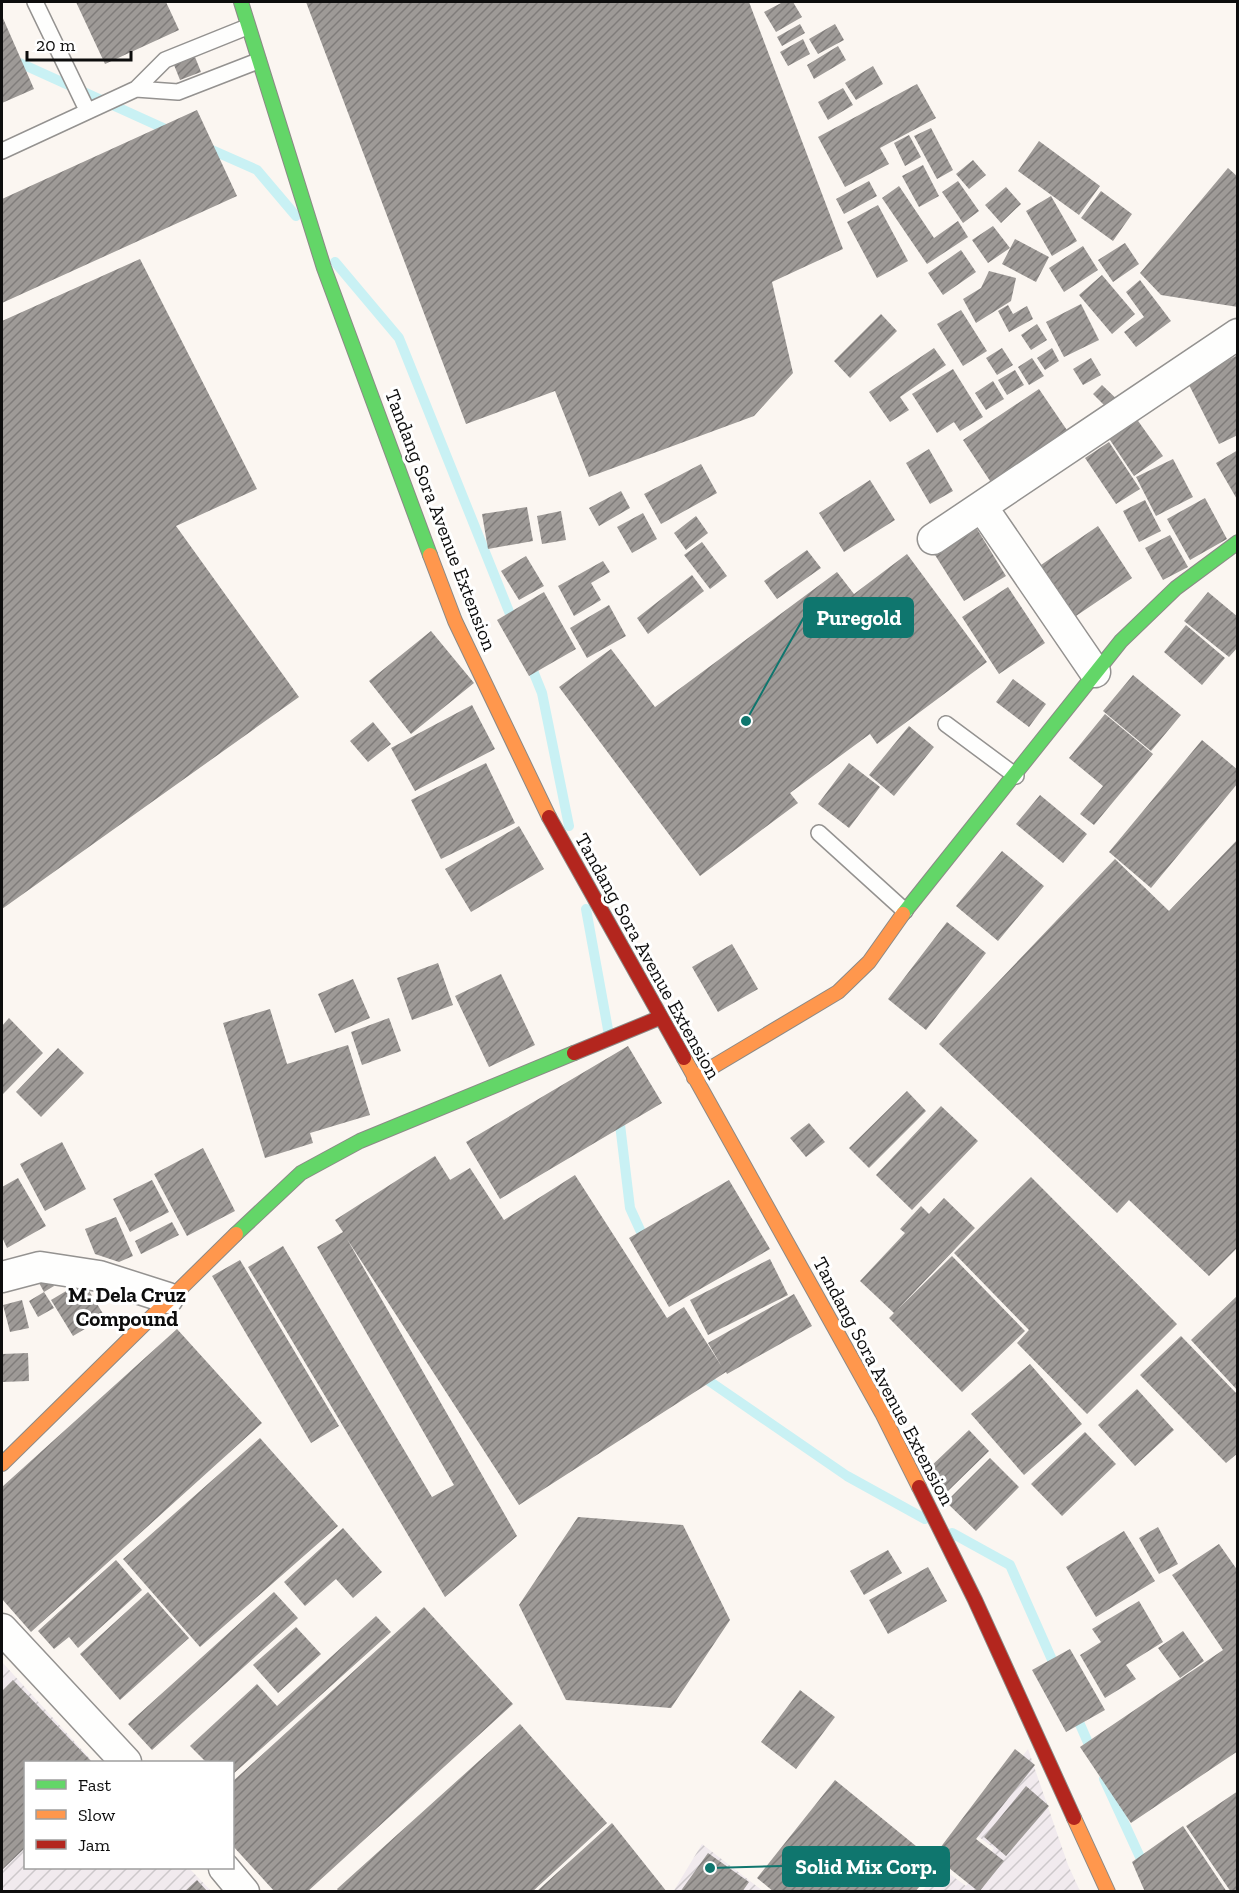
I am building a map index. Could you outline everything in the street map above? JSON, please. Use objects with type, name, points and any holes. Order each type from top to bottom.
[{"type":"main road","name":"Tandang Sora Avenue Extension","points":[[241,2],[324,268],[455,621],[536,793],[882,1413],[975,1600],[1108,1892]]},
{"type":"main road","points":[[694,1078],[838,992],[869,962],[905,911],[1016,776],[1095,672],[1149,611],[1192,573],[1238,542]]},
{"type":"main road","points":[[2,1464],[168,1298],[293,1181],[330,1156],[660,1018]]},
{"type":"street","points":[[933,539],[1238,334]]},
{"type":"street","points":[[982,507],[1095,672]]},
{"type":"street","points":[[2,1277],[40,1267],[99,1276],[168,1298]]},
{"type":"street","points":[[2,1629],[125,1761]]},
{"type":"street","points":[[225,1869],[244,1892]]},
{"type":"lane","points":[[35,2],[87,110]]},
{"type":"lane","points":[[2,151],[136,89],[165,60],[247,27]]},
{"type":"lane","points":[[136,89],[178,92],[258,60]]},
{"type":"lane","points":[[946,724],[1016,776]]},
{"type":"lane","points":[[819,832],[905,911]]},
{"type":"shaded area","points":[[2,1662],[92,1761],[24,1761],[24,1869],[190,1869],[211,1891],[2,1891]]},
{"type":"shaded area","points":[[1028,1749],[1068,1865],[1080,1891],[922,1892],[940,1867],[966,1886],[994,1848],[968,1829]]},
{"type":"shaded area","points":[[702,1844],[763,1891],[673,1892]]},
{"type":"building","points":[[76,2],[166,2],[179,30],[105,64]]},
{"type":"building","points":[[306,2],[749,2],[843,249],[772,282],[793,373],[754,416],[589,477],[555,391],[466,424]]},
{"type":"building","points":[[783,2],[793,2],[802,17],[776,32],[764,12]]},
{"type":"building","points":[[2,16],[34,89],[2,103]]},
{"type":"building","points":[[800,24],[805,33],[782,46],[777,37]]},
{"type":"building","points":[[835,24],[844,40],[818,54],[809,39]]},
{"type":"building","points":[[803,39],[810,54],[788,66],[780,52]]},
{"type":"building","points":[[838,46],[846,60],[814,79],[807,65]]},
{"type":"building","points":[[195,57],[201,72],[180,80],[174,65]]},
{"type":"building","points":[[873,66],[883,84],[856,100],[845,83]]},
{"type":"building","points":[[917,84],[936,118],[880,148],[889,164],[845,187],[818,137]]},
{"type":"building","points":[[843,88],[853,105],[828,120],[818,102]]},
{"type":"building","points":[[197,110],[237,196],[2,303],[2,199]]},
{"type":"building","points":[[931,128],[953,170],[937,179],[914,136]]},
{"type":"building","points":[[909,135],[921,157],[905,166],[894,143]]},
{"type":"building","points":[[1039,141],[1100,186],[1079,215],[1018,171]]},
{"type":"building","points":[[973,160],[986,175],[969,189],[956,174]]},
{"type":"building","points":[[923,165],[939,196],[919,207],[902,176]]},
{"type":"building","points":[[1228,168],[1238,177],[1238,307],[1161,295],[1140,273]]},
{"type":"building","points":[[869,181],[877,196],[844,214],[836,199]]},
{"type":"building","points":[[958,181],[979,211],[963,223],[942,192]]},
{"type":"building","points":[[899,186],[934,238],[958,221],[968,237],[927,264],[882,198]]},
{"type":"building","points":[[1006,187],[1021,204],[1001,223],[985,205]]},
{"type":"building","points":[[1101,191],[1132,214],[1113,241],[1081,218]]},
{"type":"building","points":[[1051,196],[1077,241],[1052,256],[1026,211]]},
{"type":"building","points":[[878,205],[908,261],[877,278],[847,222]]},
{"type":"building","points":[[993,226],[1010,248],[988,263],[972,240]]},
{"type":"building","points":[[1015,239],[1049,257],[1036,282],[1002,264]]},
{"type":"building","points":[[1125,243],[1139,264],[1113,282],[1098,260]]},
{"type":"building","points":[[1083,246],[1098,270],[1064,292],[1049,268]]},
{"type":"building","points":[[961,250],[976,272],[943,295],[928,273]]},
{"type":"building","points":[[140,259],[257,489],[176,526],[299,697],[2,909],[2,321]]},
{"type":"building","points":[[989,271],[1016,278],[1011,301],[976,323],[963,299],[981,288]]},
{"type":"building","points":[[1102,275],[1135,314],[1112,334],[1079,295]]},
{"type":"building","points":[[1140,280],[1171,321],[1136,347],[1124,332],[1144,317],[1126,292]]},
{"type":"building","points":[[1081,304],[1099,340],[1064,357],[1046,322]]},
{"type":"building","points":[[1008,305],[1013,314],[1027,306],[1033,319],[1009,332],[998,311]]},
{"type":"building","points":[[961,310],[987,351],[963,366],[937,324]]},
{"type":"building","points":[[881,314],[897,331],[850,378],[834,361]]},
{"type":"building","points":[[1037,324],[1047,340],[1031,350],[1021,335]]},
{"type":"building","points":[[934,348],[946,365],[900,397],[909,410],[890,422],[869,392]]},
{"type":"building","points":[[1002,348],[1013,365],[997,375],[986,358]]},
{"type":"building","points":[[1052,348],[1059,361],[1045,370],[1037,358]]},
{"type":"building","points":[[1238,355],[1238,435],[1219,444],[1187,381]]},
{"type":"building","points":[[1032,358],[1044,376],[1029,385],[1018,367]]},
{"type":"building","points":[[1091,358],[1101,375],[1083,385],[1073,369]]},
{"type":"building","points":[[953,369],[983,417],[960,431],[954,422],[937,433],[912,394]]},
{"type":"building","points":[[1015,370],[1024,385],[1007,395],[998,380]]},
{"type":"building","points":[[993,381],[1004,399],[986,410],[975,393]]},
{"type":"building","points":[[1102,385],[1124,406],[1114,415],[1093,394]]},
{"type":"building","points":[[1039,389],[1073,439],[996,490],[963,440]]},
{"type":"building","points":[[1136,418],[1163,456],[1134,476],[1108,437]]},
{"type":"building","points":[[1109,442],[1140,489],[1116,504],[1085,458]]},
{"type":"building","points":[[929,449],[953,491],[930,504],[906,463]]},
{"type":"building","points":[[1238,450],[1238,501],[1216,463]]},
{"type":"building","points":[[1173,459],[1193,497],[1156,516],[1136,477]]},
{"type":"building","points":[[701,464],[717,493],[661,524],[644,494]]},
{"type":"building","points":[[870,480],[895,520],[844,552],[819,513]]},
{"type":"building","points":[[621,491],[630,508],[599,526],[589,508]]},
{"type":"building","points":[[1205,498],[1227,539],[1190,560],[1167,519]]},
{"type":"building","points":[[1145,500],[1161,531],[1139,542],[1123,511]]},
{"type":"building","points":[[527,507],[533,541],[488,549],[482,514]]},
{"type":"building","points":[[561,511],[566,540],[542,544],[537,516]]},
{"type":"building","points":[[643,513],[657,539],[632,553],[617,527]]},
{"type":"building","points":[[696,516],[708,533],[686,550],[674,533]]},
{"type":"building","points":[[1098,526],[1132,578],[1073,618],[1038,567]]},
{"type":"building","points":[[977,529],[1006,576],[964,601],[935,555]]},
{"type":"building","points":[[1170,535],[1188,567],[1163,580],[1145,548]]},
{"type":"building","points":[[702,542],[727,576],[710,589],[684,555]]},
{"type":"building","points":[[807,550],[821,568],[777,599],[764,581]]},
{"type":"building","points":[[907,554],[987,662],[877,744],[870,734],[790,793],[798,803],[700,876],[559,687],[611,649],[655,707],[837,572],[854,594]]},
{"type":"building","points":[[526,556],[544,586],[519,600],[501,571]]},
{"type":"building","points":[[603,561],[610,572],[591,583],[601,600],[574,616],[558,586]]},
{"type":"building","points":[[692,575],[704,591],[648,634],[637,618]]},
{"type":"building","points":[[1008,587],[1045,643],[999,674],[962,617]]},
{"type":"building","points":[[544,592],[576,649],[529,676],[497,620]]},
{"type":"building","points":[[1208,592],[1238,617],[1238,647],[1229,657],[1184,621]]},
{"type":"building","points":[[609,605],[626,636],[587,658],[570,628]]},
{"type":"building","points":[[1186,625],[1225,658],[1202,685],[1164,652]]},
{"type":"building","points":[[431,631],[474,683],[411,734],[369,681]]},
{"type":"building","points":[[1133,675],[1181,715],[1151,751],[1103,711]]},
{"type":"building","points":[[1013,679],[1046,704],[1029,727],[996,702]]},
{"type":"building","points":[[472,705],[495,749],[415,791],[391,748]]},
{"type":"building","points":[[1105,714],[1153,754],[1094,825],[1080,814],[1103,786],[1069,758]]},
{"type":"building","points":[[373,722],[391,744],[368,762],[350,741]]},
{"type":"building","points":[[909,726],[934,747],[894,796],[869,775]]},
{"type":"building","points":[[1202,740],[1238,770],[1238,783],[1151,888],[1109,852]]},
{"type":"building","points":[[486,763],[515,823],[441,859],[411,800]]},
{"type":"building","points":[[849,763],[880,787],[849,828],[818,804]]},
{"type":"building","points":[[1040,795],[1087,834],[1063,863],[1016,824]]},
{"type":"building","points":[[519,826],[544,869],[471,912],[445,869]]},
{"type":"building","points":[[1238,839],[1238,1247],[1209,1276],[1129,1200],[1117,1213],[939,1044],[1115,859],[1169,911]]},
{"type":"building","points":[[1002,851],[1044,886],[998,941],[956,906]]},
{"type":"building","points":[[947,922],[986,953],[926,1030],[888,999]]},
{"type":"building","points":[[732,944],[758,989],[718,1012],[692,967]]},
{"type":"building","points":[[438,963],[453,1005],[412,1020],[397,978]]},
{"type":"building","points":[[501,974],[535,1045],[489,1067],[455,996]]},
{"type":"building","points":[[353,979],[370,1018],[335,1033],[318,994]]},
{"type":"building","points":[[270,1009],[287,1064],[348,1045],[370,1115],[310,1133],[313,1143],[265,1158],[223,1023]]},
{"type":"building","points":[[9,1018],[43,1053],[2,1095],[2,1026]]},
{"type":"building","points":[[389,1018],[401,1051],[362,1065],[351,1032]]},
{"type":"building","points":[[628,1046],[662,1103],[500,1199],[466,1142]]},
{"type":"building","points":[[58,1048],[84,1073],[41,1117],[16,1092]]},
{"type":"building","points":[[907,1091],[926,1111],[869,1168],[849,1148]]},
{"type":"building","points":[[941,1106],[978,1141],[912,1210],[876,1175]]},
{"type":"building","points":[[809,1123],[825,1142],[806,1157],[790,1138]]},
{"type":"building","points":[[62,1142],[86,1189],[45,1211],[20,1164]]},
{"type":"building","points":[[203,1148],[235,1211],[187,1236],[154,1174]]},
{"type":"building","points":[[435,1156],[450,1180],[470,1168],[504,1220],[575,1175],[667,1318],[684,1307],[722,1367],[708,1343],[794,1294],[812,1326],[727,1374],[726,1372],[519,1505],[347,1239],[517,1536],[445,1597],[248,1267],[283,1246],[432,1497],[454,1485],[317,1247],[343,1232],[335,1220]]},
{"type":"building","points":[[1031,1177],[1177,1324],[1087,1414],[1017,1343],[1029,1330],[954,1253]]},
{"type":"building","points":[[18,1178],[46,1226],[7,1248],[2,1237],[2,1187]]},
{"type":"building","points":[[152,1180],[169,1212],[130,1232],[113,1199]]},
{"type":"building","points":[[729,1180],[770,1249],[669,1307],[629,1238]]},
{"type":"building","points":[[944,1198],[975,1228],[897,1310],[952,1256],[1025,1331],[962,1392],[889,1318],[894,1313],[860,1281],[905,1233],[900,1229],[921,1206],[929,1214]]},
{"type":"building","points":[[116,1217],[133,1256],[119,1262],[95,1254],[85,1229]]},
{"type":"building","points":[[172,1222],[179,1235],[141,1254],[135,1241]]},
{"type":"building","points":[[770,1259],[788,1295],[708,1335],[690,1300]]},
{"type":"building","points":[[240,1260],[339,1426],[311,1443],[212,1276]]},
{"type":"building","points":[[48,1276],[54,1286],[44,1292],[38,1281]]},
{"type":"building","points":[[83,1281],[105,1317],[73,1336],[51,1300]]},
{"type":"building","points":[[44,1292],[54,1308],[38,1317],[29,1301]]},
{"type":"building","points":[[1238,1295],[1238,1391],[1191,1340]]},
{"type":"building","points":[[22,1300],[29,1328],[10,1332],[3,1305]]},
{"type":"building","points":[[177,1329],[262,1423],[31,1632],[2,1599],[2,1487]]},
{"type":"building","points":[[1181,1336],[1238,1395],[1238,1453],[1226,1463],[1140,1375]]},
{"type":"building","points":[[28,1353],[29,1381],[2,1382],[2,1354]]},
{"type":"building","points":[[1030,1364],[1082,1424],[1024,1475],[971,1414]]},
{"type":"building","points":[[1137,1389],[1174,1430],[1135,1466],[1098,1425]]},
{"type":"building","points":[[969,1430],[989,1451],[947,1492],[927,1470]]},
{"type":"building","points":[[1085,1432],[1116,1464],[1062,1516],[1031,1484]]},
{"type":"building","points":[[260,1438],[338,1526],[200,1647],[123,1559]]},
{"type":"building","points":[[990,1458],[1019,1487],[976,1531],[946,1502]]},
{"type":"building","points":[[578,1517],[683,1525],[730,1620],[671,1708],[566,1700],[519,1605]]},
{"type":"building","points":[[1158,1527],[1178,1564],[1159,1574],[1139,1538]]},
{"type":"building","points":[[343,1528],[382,1572],[353,1598],[336,1579],[305,1606],[284,1582]]},
{"type":"building","points":[[1124,1531],[1155,1581],[1096,1617],[1066,1567]]},
{"type":"building","points":[[1219,1544],[1238,1571],[1238,1751],[1131,1823],[1080,1747],[1223,1650],[1172,1575]]},
{"type":"building","points":[[888,1550],[902,1573],[864,1595],[850,1571]]},
{"type":"building","points":[[116,1560],[142,1590],[78,1648],[69,1637],[54,1649],[38,1631]]},
{"type":"building","points":[[928,1567],[947,1601],[888,1634],[869,1600]]},
{"type":"building","points":[[148,1592],[189,1638],[120,1700],[80,1654]]},
{"type":"building","points":[[274,1592],[298,1618],[152,1750],[128,1724]]},
{"type":"building","points":[[1139,1601],[1163,1642],[1126,1665],[1136,1679],[1105,1698],[1080,1655],[1101,1642],[1092,1629]]},
{"type":"building","points":[[424,1607],[513,1704],[307,1892],[275,1892],[234,1847],[234,1780]]},
{"type":"building","points":[[376,1616],[391,1632],[234,1773],[234,1761],[205,1761],[190,1746],[257,1684],[277,1706]]},
{"type":"building","points":[[296,1627],[321,1654],[278,1693],[253,1665]]},
{"type":"building","points":[[1183,1631],[1204,1661],[1180,1678],[1158,1648]]},
{"type":"building","points":[[1070,1649],[1105,1710],[1066,1732],[1032,1670]]},
{"type":"building","points":[[13,1680],[91,1761],[24,1761],[24,1849],[2,1870],[2,1691]]},
{"type":"building","points":[[800,1690],[835,1717],[796,1769],[761,1742]]},
{"type":"building","points":[[520,1724],[607,1823],[532,1892],[339,1892],[337,1889]]},
{"type":"building","points":[[1015,1749],[1035,1765],[976,1839],[1004,1861],[979,1892],[934,1856]]},
{"type":"building","points":[[835,1780],[938,1864],[915,1892],[774,1892],[757,1878]]},
{"type":"building","points":[[1026,1786],[1049,1806],[1006,1856],[984,1837]]},
{"type":"building","points":[[1238,1791],[1238,1892],[1231,1892],[1186,1826]]},
{"type":"building","points":[[612,1823],[667,1892],[536,1892]]},
{"type":"building","points":[[1183,1826],[1227,1892],[1145,1892],[1132,1862]]},
{"type":"building","points":[[708,1853],[749,1882],[742,1892],[680,1892]]},
{"type":"building","points":[[197,1880],[208,1892],[184,1892]]},
{"type":"waterway","points":[[11,59],[172,132]]},
{"type":"waterway","points":[[205,147],[257,170],[296,216]]},
{"type":"waterway","points":[[335,262],[399,338],[514,624]]},
{"type":"waterway","points":[[529,661],[542,693],[569,826]]},
{"type":"waterway","points":[[586,909],[609,1035]]},
{"type":"waterway","points":[[619,1116],[630,1208],[646,1243]]},
{"type":"waterway","points":[[704,1372],[709,1381],[847,1476],[925,1519]]},
{"type":"waterway","points":[[952,1533],[1010,1565],[1057,1671]]},
{"type":"waterway","points":[[1075,1713],[1093,1754]]},
{"type":"waterway","points":[[1104,1779],[1145,1868]]},
{"type":"traffic: fast","points":[[241,2],[324,268],[430,555]]},
{"type":"traffic: fast","points":[[903,914],[1121,641],[1176,588],[1238,542]]},
{"type":"traffic: fast","points":[[236,1234],[301,1173],[360,1141],[574,1053]]},
{"type":"traffic: slow","points":[[430,555],[455,621],[549,817]]},
{"type":"traffic: slow","points":[[694,1078],[838,992],[869,962],[903,914]]},
{"type":"traffic: slow","points":[[684,1058],[882,1413],[919,1487]]},
{"type":"traffic: slow","points":[[2,1464],[236,1234]]},
{"type":"traffic: slow","points":[[1074,1818],[1108,1892]]},
{"type":"traffic: jam","points":[[549,817],[684,1058]]},
{"type":"traffic: jam","points":[[574,1053],[659,1018]]},
{"type":"traffic: jam","points":[[919,1487],[975,1600],[1074,1818]]},
{"type":"place","name":"Puregold","points":[[746,721]]},
{"type":"place","name":"Solid Mix Corp.","points":[[710,1868]]},
{"type":"district","name":"M. Dela Cruz Compound","points":[[127,1307]]}]
